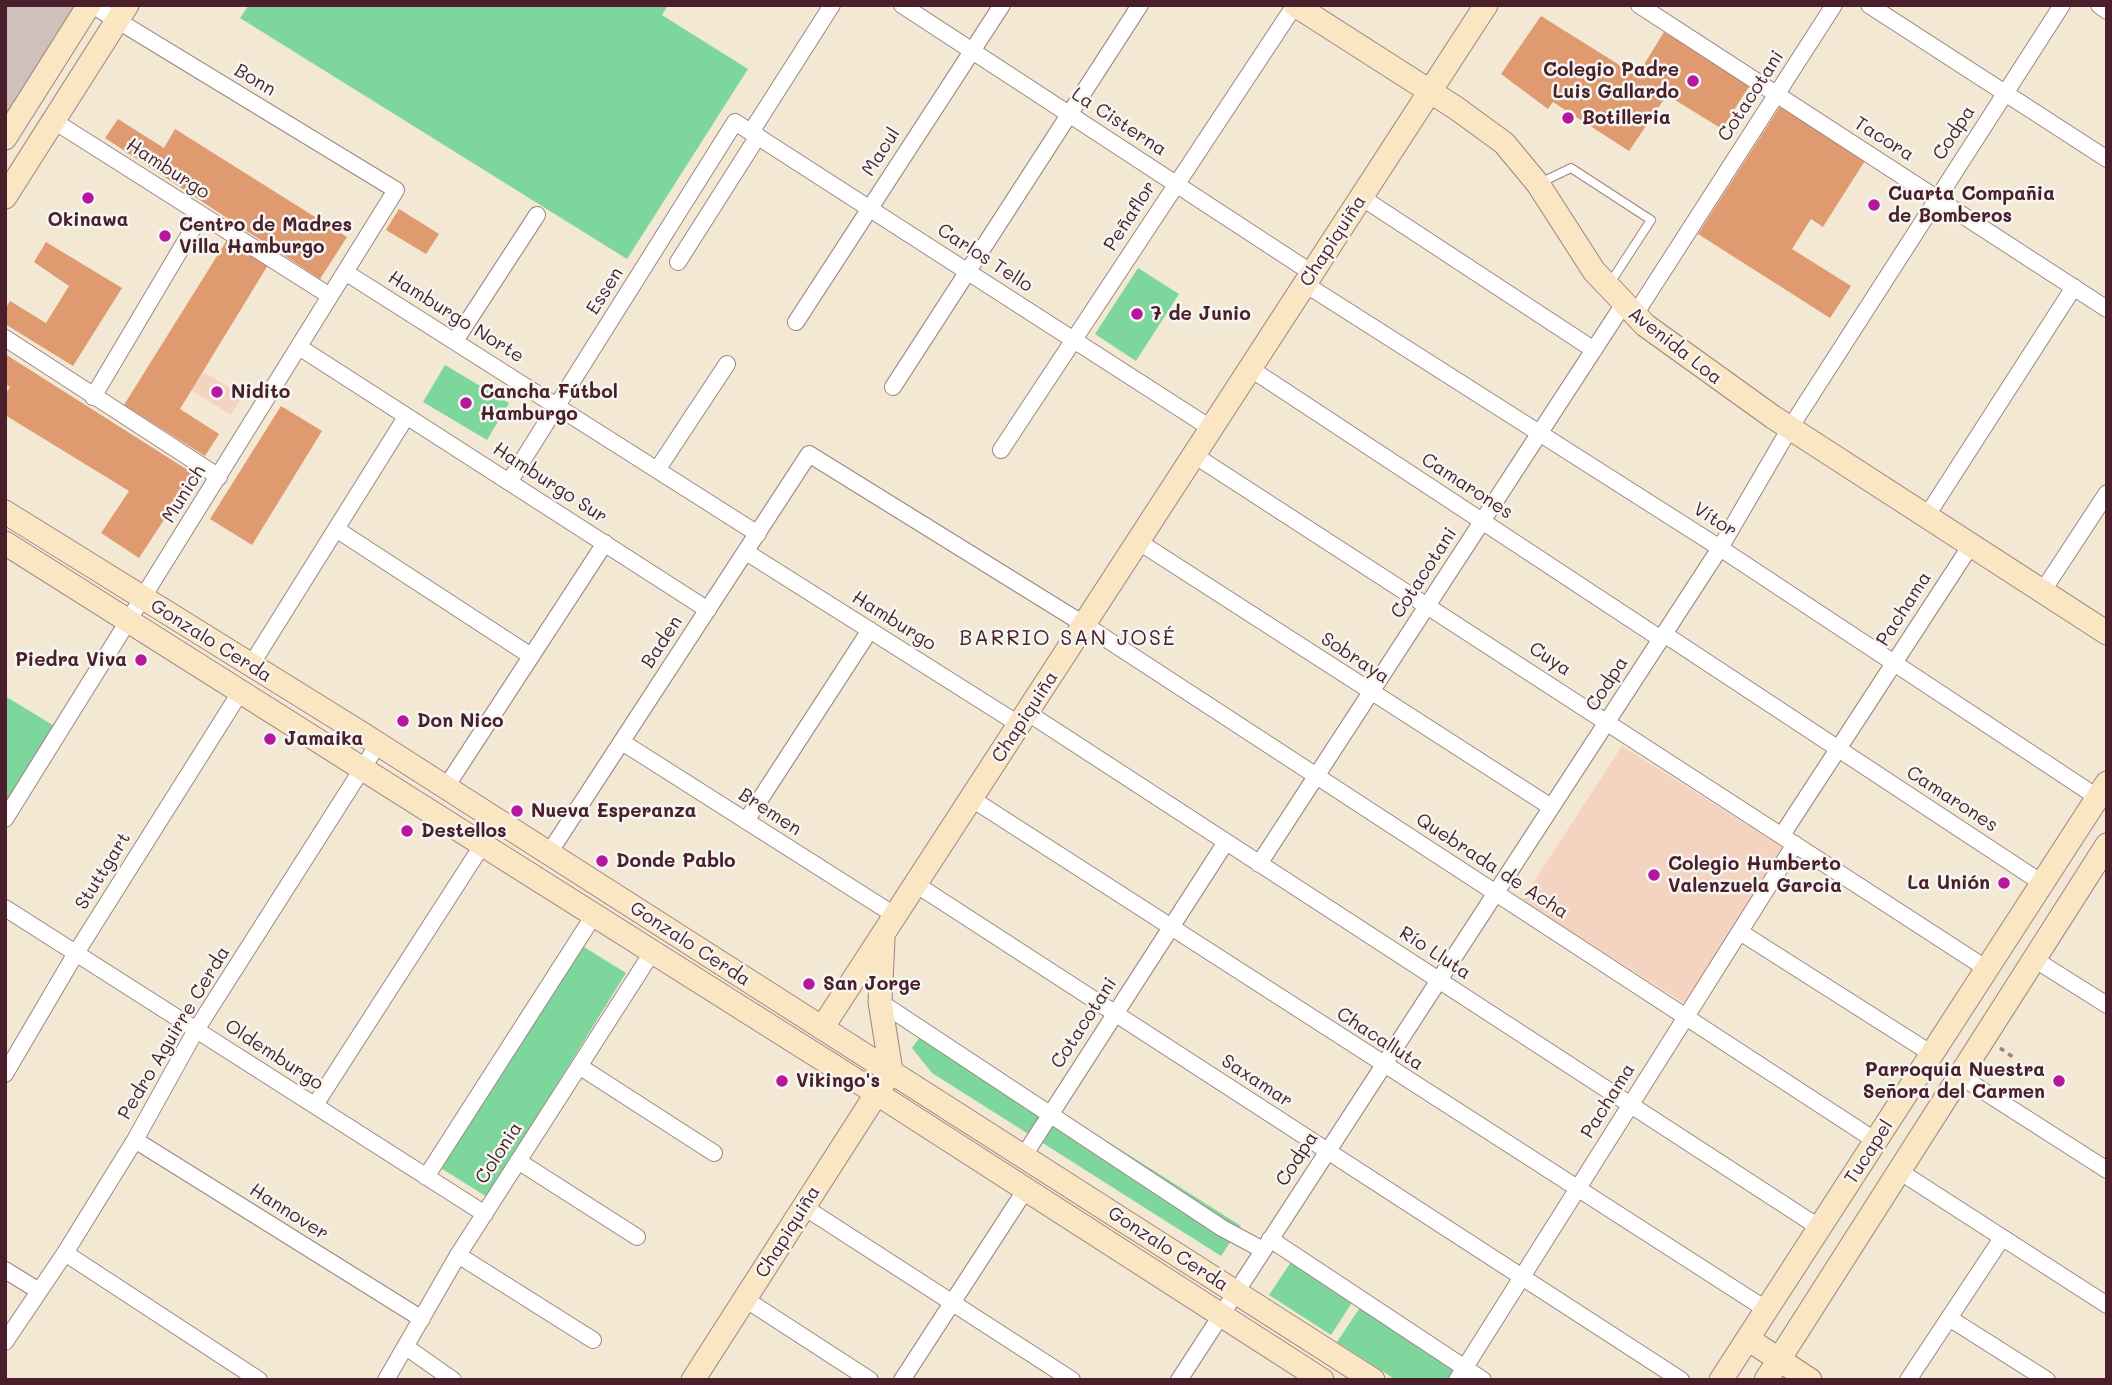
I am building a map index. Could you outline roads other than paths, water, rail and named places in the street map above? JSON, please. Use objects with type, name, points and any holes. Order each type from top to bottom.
[{"type":"street","name":"Bonn","points":[[90,5],[122,13],[396,190]]},
{"type":"street","points":[[5,138],[90,5]]},
{"type":"street","points":[[678,262],[832,5]]},
{"type":"street","name":"La Cisterna","points":[[902,5],[1177,184],[1309,279]]},
{"type":"street","name":"Macul","points":[[796,322],[1002,5]]},
{"type":"street","points":[[893,387],[1140,5]]},
{"type":"street","name":"Avenida Loa","points":[[1295,5],[1490,131],[1517,157],[1538,184],[1582,256],[1607,288],[1629,311],[1693,362],[1926,517],[2107,632]]},
{"type":"street","name":"Peñaflor","points":[[1001,450],[1295,5]]},
{"type":"street","name":"Chapiquiña","points":[[693,1380],[891,1071],[880,1002],[883,937],[1486,5]]},
{"type":"street","name":"Tacora","points":[[1639,5],[2107,309]]},
{"type":"street","name":"Cotacotani","points":[[1259,864],[1594,351],[1629,311],[1834,5]]},
{"type":"street","points":[[1869,5],[2107,159]]},
{"type":"street","name":"Codpa","points":[[1179,1380],[1720,548],[1790,428],[2062,5]]},
{"type":"street","points":[[2099,5],[2107,10]]},
{"type":"street","points":[[5,197],[122,13]]},
{"type":"street","name":"Hamburgo","points":[[54,121],[330,296]]},
{"type":"street","name":"Carlos Tello","points":[[735,122],[1212,429]]},
{"type":"street","name":"Essen","points":[[509,482],[735,122]]},
{"type":"street","name":"Munich","points":[[5,819],[396,190]]},
{"type":"street","points":[[1361,197],[1594,351]]},
{"type":"street","points":[[93,397],[201,215]]},
{"type":"street","points":[[455,341],[537,215]]},
{"type":"street","name":"Hamburgo Norte","points":[[345,272],[758,534]]},
{"type":"street","name":"Vítor","points":[[1309,279],[1894,664],[2102,790]]},
{"type":"street","points":[[1926,517],[2074,287]]},
{"type":"street","points":[[5,338],[219,477]]},
{"type":"street","name":"Hamburgo Sur","points":[[299,347],[708,610]]},
{"type":"street","points":[[657,470],[727,364]]},
{"type":"street","name":"Camarones","points":[[1251,369],[1482,522],[2042,883]]},
{"type":"street","points":[[251,665],[406,417]]},
{"type":"street","name":"Baden","points":[[549,853],[809,454],[1085,625]]},
{"type":"street","name":"Cuya","points":[[1194,456],[1987,969]]},
{"type":"street","points":[[2042,592],[2107,493]]},
{"type":"street","name":"Gonzalo Cerda","points":[[12,516],[378,744],[1373,1380]]},
{"type":"street","points":[[335,529],[531,656]]},
{"type":"street","name":"Gonzalo Cerda","points":[[5,541],[876,1093],[1322,1380]]},
{"type":"street","name":"Sobraya","points":[[1139,542],[1551,807]]},
{"type":"street","points":[[446,788],[604,543]]},
{"type":"street","name":"Pachama","points":[[1461,1374],[1740,932],[1838,749],[1970,545]]},
{"type":"street","name":"Hamburgo","points":[[746,552],[870,631],[1024,719]]},
{"type":"street","name":"Quebrada de Acha","points":[[1085,625],[1876,1141]]},
{"type":"street","points":[[746,821],[870,631]]},
{"type":"street","name":"Stuttgart","points":[[5,1074],[76,953],[241,691]]},
{"type":"street","name":"Río Lluta","points":[[1024,719],[1226,842],[1820,1227]]},
{"type":"street","name":"Bremen","points":[[622,741],[896,916]]},
{"type":"street","name":"Pedro Aguirre Cerda","points":[[5,1342],[65,1253],[135,1140],[196,1030],[378,744]]},
{"type":"street","name":"Tucapel","points":[[1721,1380],[2102,790]]},
{"type":"street","name":"Chacalluta","points":[[972,799],[1383,1066],[1767,1310]]},
{"type":"street","name":"Cotacotani","points":[[1023,1157],[1226,842]]},
{"type":"street","points":[[314,1105],[483,844]]},
{"type":"street","name":"Tucapel","points":[[1766,1380],[2107,845]]},
{"type":"street","name":"Saxamar","points":[[917,885],[1681,1380]]},
{"type":"street","name":"Oldemburgo","points":[[5,908],[485,1214]]},
{"type":"street","points":[[426,1177],[594,915]]},
{"type":"street","points":[[1740,932],[1932,1054]]},
{"type":"street","points":[[822,1028],[883,937]]},
{"type":"street","name":"Colonia","points":[[386,1380],[407,1348],[458,1255],[653,951]]},
{"type":"street","points":[[2034,959],[2107,1005]]},
{"type":"street","points":[[880,1002],[1222,1228],[1267,1244],[1461,1374],[1483,1380]]},
{"type":"street","points":[[579,1066],[714,1153]]},
{"type":"street","points":[[1959,1076],[2107,1170]]},
{"type":"street","name":"Hannover","points":[[135,1140],[422,1320]]},
{"type":"street","points":[[519,1161],[637,1237]]},
{"type":"street","points":[[1899,1171],[2107,1305]]},
{"type":"street","points":[[902,1380],[1026,1189]]},
{"type":"street","points":[[804,1207],[1072,1380]]},
{"type":"street","points":[[1908,1380],[2002,1238]]},
{"type":"street","points":[[65,1253],[259,1380]]},
{"type":"street","points":[[458,1255],[593,1340]]},
{"type":"street","points":[[5,1270],[39,1291]]},
{"type":"street","points":[[745,1299],[870,1380]]},
{"type":"street","points":[[1949,1318],[2048,1380]]},
{"type":"street","points":[[1748,1339],[1810,1380]]},
{"type":"street","points":[[407,1348],[453,1380]]},
{"type":"lane","points":[[1538,184],[1571,167],[1651,220],[1607,288]]},
{"type":"lane","points":[[5,541],[12,516]]},
{"type":"place","name":"Colegio Padre Luis Gallardo","points":[[1693,81]]},
{"type":"place","name":"Botilleria","points":[[1568,118]]},
{"type":"place","name":"Okinawa","points":[[88,198]]},
{"type":"place","name":"Cuarta Compañia de Bomberos","points":[[1874,205]]},
{"type":"place","name":"Centro de Madres Villa Hamburgo","points":[[165,236]]},
{"type":"place","name":"7 de Junio","points":[[1137,314]]},
{"type":"place","name":"Nidito","points":[[217,392]]},
{"type":"place","name":"Cancha Fútbol Hamburgo","points":[[466,403]]},
{"type":"place","name":"Piedra Viva","points":[[141,660]]},
{"type":"place","name":"Don Nico","points":[[403,721]]},
{"type":"place","name":"Jamaika","points":[[270,739]]},
{"type":"place","name":"Nueva Esperanza","points":[[517,811]]},
{"type":"place","name":"Destellos","points":[[407,831]]},
{"type":"place","name":"Donde Pablo","points":[[602,861]]},
{"type":"place","name":"Colegio Humberto Valenzuela Garcia","points":[[1654,875]]},
{"type":"place","name":"La Unión","points":[[2004,883]]},
{"type":"place","name":"San Jorge","points":[[809,984]]},
{"type":"place","name":"Vikingo's","points":[[782,1081]]},
{"type":"place","name":"Parroquia Nuestra Señora del Carmen","points":[[2059,1081]]},
{"type":"district","name":"BARRIO SAN JOSÉ","points":[[1068,639]]}]
